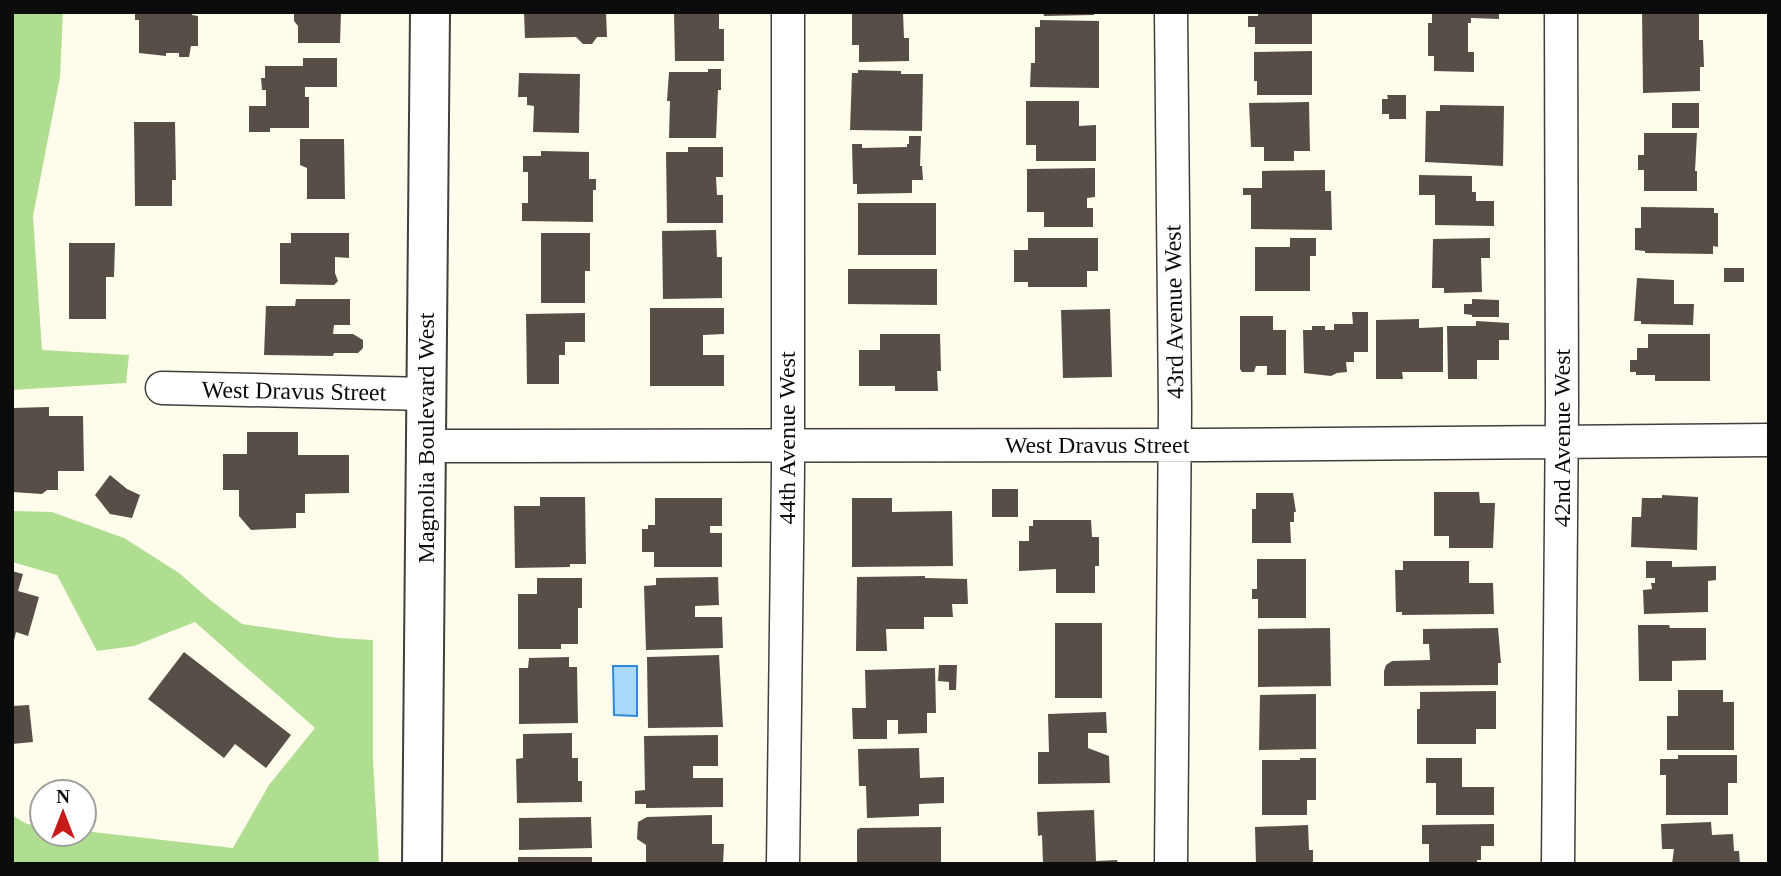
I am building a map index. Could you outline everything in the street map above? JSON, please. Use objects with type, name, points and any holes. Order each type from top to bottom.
[{"type":"street","name":"Magnolia Boulevard West","points":[[422,864],[430,12]]},
{"type":"street","name":"44th Avenue West","points":[[783,864],[788,445],[788,12]]},
{"type":"street","name":"43rd Avenue West","points":[[1171,12],[1175,444],[1171,864]]},
{"type":"street","name":"42nd Avenue West","points":[[1558,864],[1562,442],[1561,12]]},
{"type":"street","name":"West Dravus Street","points":[[162,388],[426,394]]},
{"type":"street","name":"West Dravus Street","points":[[426,446],[1769,440]]},
{"type":"green space","points":[[12,12],[63,12],[60,77],[33,216],[42,350],[129,355],[126,383],[12,390]]},
{"type":"green space","points":[[12,511],[52,512],[124,538],[179,573],[242,624],[338,638],[373,640],[373,760],[379,864],[12,864],[12,815],[28,824],[28,848],[98,848],[98,833],[233,848],[269,785],[315,728],[195,622],[134,646],[97,651],[57,575],[12,562]]},
{"type":"water","points":[[613,666],[637,666],[637,716],[614,715]]},
{"type":"building","points":[[135,12],[192,12],[192,15],[198,16],[198,46],[191,46],[189,57],[179,57],[179,53],[166,53],[166,56],[139,53],[139,20],[135,20]]},
{"type":"building","points":[[294,12],[341,12],[340,43],[298,43],[298,26],[294,21]]},
{"type":"building","points":[[524,12],[606,12],[607,37],[597,37],[592,44],[583,44],[576,37],[525,38]]},
{"type":"building","points":[[674,12],[719,12],[719,29],[724,29],[724,61],[675,61]]},
{"type":"building","points":[[852,12],[903,12],[904,38],[909,38],[909,61],[859,62],[859,45],[852,45]]},
{"type":"building","points":[[1043,12],[1094,12],[1094,15],[1044,16]]},
{"type":"building","points":[[1258,12],[1312,12],[1312,44],[1255,44],[1255,27],[1248,27],[1248,16],[1258,16]]},
{"type":"building","points":[[1432,12],[1499,12],[1499,19],[1471,18],[1471,23],[1468,23],[1468,52],[1474,52],[1474,72],[1434,71],[1434,56],[1428,56],[1428,23],[1432,23]]},
{"type":"building","points":[[1642,12],[1699,12],[1699,40],[1703,40],[1704,67],[1700,67],[1700,91],[1643,93]]},
{"type":"building","points":[[1040,20],[1099,21],[1099,88],[1030,87],[1031,63],[1035,63],[1035,27],[1040,27]]},
{"type":"building","points":[[1312,51],[1312,95],[1257,95],[1254,52]]},
{"type":"building","points":[[303,58],[337,58],[337,87],[305,87],[305,97],[309,97],[309,128],[270,128],[270,132],[249,132],[249,106],[266,106],[266,90],[262,90],[261,78],[265,78],[265,66],[303,66]]},
{"type":"building","points":[[708,69],[721,69],[716,138],[669,138],[669,72],[708,72]]},
{"type":"building","points":[[858,70],[923,74],[922,131],[850,130],[852,73],[858,73]]},
{"type":"building","points":[[519,73],[580,74],[579,133],[533,132],[534,106],[527,105],[527,97],[518,97]]},
{"type":"building","points":[[1387,95],[1406,95],[1406,119],[1389,119],[1389,114],[1382,114],[1382,99],[1388,99]]},
{"type":"building","points":[[1026,101],[1079,101],[1079,126],[1096,125],[1096,161],[1036,161],[1036,145],[1026,145]]},
{"type":"building","points":[[1309,102],[1310,151],[1294,151],[1294,161],[1264,161],[1264,147],[1251,147],[1249,103]]},
{"type":"building","points":[[1672,103],[1699,103],[1699,128],[1672,128]]},
{"type":"building","points":[[1440,105],[1504,106],[1503,166],[1425,162],[1426,111],[1440,111]]},
{"type":"building","points":[[134,122],[175,122],[176,180],[172,180],[172,206],[135,206]]},
{"type":"building","points":[[1644,133],[1697,133],[1697,191],[1644,191],[1644,170],[1638,170],[1638,155],[1644,155]]},
{"type":"building","points":[[909,136],[921,136],[920,166],[923,180],[912,180],[912,193],[857,194],[857,184],[853,184],[852,144],[862,144],[862,148],[907,147]]},
{"type":"building","points":[[300,139],[344,139],[345,199],[307,199],[307,168],[300,165]]},
{"type":"building","points":[[688,147],[723,147],[723,177],[716,177],[717,195],[723,195],[723,223],[667,223],[666,152],[688,152]]},
{"type":"building","points":[[541,151],[589,152],[589,179],[596,179],[596,190],[593,190],[593,222],[522,221],[522,203],[528,203],[528,172],[523,172],[523,156],[541,156]]},
{"type":"building","points":[[1095,168],[1095,197],[1087,198],[1087,208],[1093,208],[1093,227],[1044,227],[1044,212],[1027,212],[1027,169]]},
{"type":"building","points":[[1325,170],[1325,191],[1331,191],[1332,230],[1251,229],[1251,195],[1243,195],[1243,188],[1262,188],[1262,171]]},
{"type":"building","points":[[1419,175],[1472,176],[1472,192],[1476,192],[1476,201],[1494,201],[1494,226],[1435,225],[1435,195],[1419,195]]},
{"type":"building","points":[[858,203],[936,203],[936,255],[858,255]]},
{"type":"building","points":[[1641,207],[1714,208],[1714,213],[1718,213],[1718,247],[1713,246],[1713,254],[1645,253],[1635,250],[1635,228],[1641,228]]},
{"type":"building","points":[[716,230],[717,257],[722,257],[722,298],[663,299],[662,231]]},
{"type":"building","points":[[291,233],[349,233],[349,258],[335,257],[338,281],[334,285],[280,284],[280,243],[291,243]]},
{"type":"building","points":[[541,233],[590,233],[590,271],[585,271],[585,303],[541,303]]},
{"type":"building","points":[[1028,238],[1098,238],[1098,271],[1087,271],[1087,287],[1028,287],[1028,282],[1014,282],[1014,250],[1028,250]]},
{"type":"building","points":[[1290,238],[1316,238],[1316,256],[1310,256],[1310,291],[1255,291],[1255,247],[1290,247]]},
{"type":"building","points":[[1490,238],[1490,258],[1481,258],[1482,292],[1444,293],[1444,288],[1432,288],[1433,239]]},
{"type":"building","points":[[69,243],[115,243],[114,277],[106,277],[106,319],[69,319]]},
{"type":"building","points":[[1724,268],[1744,268],[1744,282],[1724,282]]},
{"type":"building","points":[[848,269],[937,269],[937,305],[848,304]]},
{"type":"building","points":[[1637,278],[1674,280],[1674,304],[1694,304],[1693,325],[1641,324],[1641,321],[1634,321]]},
{"type":"building","points":[[296,299],[350,299],[350,325],[334,325],[333,334],[353,334],[363,340],[363,348],[358,353],[334,353],[333,356],[264,355],[266,306],[295,306]]},
{"type":"building","points":[[1472,299],[1499,300],[1499,317],[1472,317],[1464,314],[1464,304],[1472,304]]},
{"type":"building","points":[[650,308],[724,308],[724,334],[703,335],[703,355],[724,355],[724,386],[650,386]]},
{"type":"building","points":[[1110,309],[1112,377],[1063,378],[1061,310]]},
{"type":"building","points":[[1352,312],[1368,312],[1368,352],[1354,352],[1354,362],[1346,362],[1347,372],[1331,376],[1304,373],[1303,330],[1312,330],[1312,326],[1325,326],[1325,330],[1334,330],[1334,324],[1353,324]]},
{"type":"building","points":[[585,313],[585,342],[565,342],[565,355],[559,355],[559,384],[527,384],[526,314]]},
{"type":"building","points":[[1240,316],[1273,316],[1273,330],[1286,330],[1286,375],[1267,375],[1267,366],[1256,366],[1254,372],[1242,372]]},
{"type":"building","points":[[1419,319],[1419,328],[1443,327],[1443,372],[1402,372],[1403,379],[1376,379],[1376,320]]},
{"type":"building","points":[[1476,321],[1509,323],[1509,340],[1499,340],[1499,360],[1477,360],[1477,379],[1448,379],[1447,326],[1476,326]]},
{"type":"building","points":[[880,334],[940,334],[941,371],[937,371],[938,391],[895,391],[895,386],[859,386],[859,350],[880,350]]},
{"type":"building","points":[[1648,334],[1710,334],[1710,381],[1655,381],[1655,375],[1636,375],[1636,372],[1630,372],[1630,360],[1637,360],[1637,348],[1648,348]]},
{"type":"building","points":[[49,407],[49,416],[83,416],[84,471],[58,471],[58,490],[47,490],[42,494],[12,492],[12,408]]},
{"type":"building","points":[[247,432],[298,432],[298,455],[349,455],[349,493],[305,494],[305,513],[296,513],[296,528],[251,530],[239,516],[239,490],[223,490],[223,454],[247,454]]},
{"type":"building","points":[[110,475],[127,489],[140,495],[132,518],[110,514],[95,495]]},
{"type":"building","points":[[992,489],[1018,489],[1018,517],[992,517]]},
{"type":"building","points":[[1434,492],[1479,492],[1480,503],[1495,503],[1493,548],[1449,548],[1449,536],[1434,536]]},
{"type":"building","points":[[1256,493],[1293,493],[1296,512],[1294,522],[1290,522],[1291,543],[1252,543],[1252,509],[1256,509]]},
{"type":"building","points":[[1662,495],[1698,497],[1697,550],[1631,547],[1632,517],[1641,517],[1642,498],[1662,498]]},
{"type":"building","points":[[540,497],[585,497],[586,564],[515,568],[514,506],[540,506]]},
{"type":"building","points":[[655,498],[722,498],[722,526],[710,526],[710,533],[722,533],[722,567],[654,567],[654,552],[642,552],[642,529],[655,525]]},
{"type":"building","points":[[852,498],[892,498],[892,512],[952,511],[953,566],[852,567]]},
{"type":"building","points":[[1033,520],[1091,520],[1092,537],[1099,537],[1095,593],[1056,593],[1056,569],[1019,571],[1019,541],[1029,541],[1029,526],[1033,526]]},
{"type":"building","points":[[1257,559],[1306,559],[1306,618],[1258,618],[1258,599],[1252,599],[1252,589],[1257,589]]},
{"type":"building","points":[[1403,561],[1469,561],[1469,583],[1493,583],[1494,614],[1402,615],[1402,612],[1396,612],[1395,570],[1403,570]]},
{"type":"building","points":[[1646,561],[1672,561],[1672,567],[1716,566],[1716,580],[1708,581],[1708,612],[1644,614],[1643,590],[1652,589],[1651,583],[1655,583],[1655,578],[1646,578]]},
{"type":"building","points":[[12,571],[23,574],[18,591],[39,597],[28,636],[16,632],[13,645]]},
{"type":"building","points":[[925,576],[967,579],[968,604],[952,604],[953,617],[924,617],[924,629],[886,629],[887,651],[856,651],[857,577]]},
{"type":"building","points":[[718,577],[719,605],[695,606],[695,617],[722,617],[723,648],[646,650],[644,586],[656,585],[656,578]]},
{"type":"building","points":[[537,578],[582,578],[582,608],[578,608],[578,644],[561,644],[561,649],[518,649],[518,594],[537,594]]},
{"type":"building","points":[[1055,623],[1102,623],[1102,698],[1055,698]]},
{"type":"building","points":[[1638,625],[1706,628],[1706,660],[1672,661],[1672,681],[1639,681]]},
{"type":"building","points":[[1330,628],[1331,686],[1258,687],[1258,629]]},
{"type":"building","points":[[1498,628],[1501,663],[1498,663],[1498,685],[1384,686],[1384,671],[1386,665],[1392,661],[1430,660],[1429,644],[1423,644],[1423,629]]},
{"type":"building","points":[[184,652],[291,735],[266,768],[235,744],[224,758],[148,699]]},
{"type":"building","points":[[719,655],[723,727],[648,728],[647,657]]},
{"type":"building","points":[[569,657],[569,667],[577,667],[578,723],[519,724],[519,668],[528,668],[529,658]]},
{"type":"building","points":[[939,665],[957,665],[956,690],[949,690],[949,682],[938,681]]},
{"type":"building","points":[[935,668],[936,713],[927,713],[927,733],[898,734],[898,720],[887,720],[887,739],[853,739],[852,708],[866,708],[865,670]]},
{"type":"building","points":[[1678,690],[1723,690],[1723,702],[1734,702],[1734,750],[1667,750],[1667,716],[1678,716]]},
{"type":"building","points":[[1496,691],[1496,729],[1476,729],[1476,744],[1417,744],[1420,692]]},
{"type":"building","points":[[1316,694],[1316,749],[1259,750],[1260,695]]},
{"type":"building","points":[[29,705],[33,742],[12,744],[12,706]]},
{"type":"building","points":[[1106,712],[1107,733],[1088,733],[1088,748],[1109,756],[1110,783],[1038,784],[1038,752],[1049,752],[1048,714]]},
{"type":"building","points":[[572,733],[572,758],[578,758],[582,802],[517,803],[516,759],[523,758],[523,734]]},
{"type":"building","points":[[718,735],[718,766],[693,766],[693,778],[723,778],[723,807],[646,808],[646,804],[635,804],[635,791],[645,790],[644,736]]},
{"type":"building","points":[[919,748],[920,778],[944,777],[944,803],[919,804],[919,816],[867,818],[866,786],[859,786],[858,749]]},
{"type":"building","points":[[1678,755],[1737,755],[1737,783],[1728,783],[1728,815],[1666,815],[1666,775],[1660,775],[1660,759],[1678,759]]},
{"type":"building","points":[[1316,758],[1316,800],[1307,800],[1307,815],[1262,815],[1262,760]]},
{"type":"building","points":[[1426,758],[1462,758],[1462,787],[1494,787],[1494,815],[1436,815],[1436,783],[1426,783]]},
{"type":"building","points":[[1094,810],[1096,861],[1117,860],[1118,864],[1043,864],[1042,835],[1038,836],[1037,812]]},
{"type":"building","points":[[712,815],[712,844],[724,844],[723,864],[646,864],[646,845],[637,839],[638,822],[647,817]]},
{"type":"building","points":[[591,817],[592,848],[519,850],[519,818]]},
{"type":"building","points":[[1711,822],[1712,835],[1733,834],[1734,851],[1739,851],[1740,864],[1672,864],[1674,849],[1662,849],[1661,824]]},
{"type":"building","points":[[1494,824],[1494,846],[1481,846],[1481,860],[1477,860],[1477,864],[1429,862],[1429,844],[1422,844],[1422,825]]},
{"type":"building","points":[[1308,825],[1309,850],[1313,850],[1313,864],[1256,864],[1255,827]]},
{"type":"building","points":[[941,827],[941,864],[857,864],[857,830],[860,828]]},
{"type":"building","points":[[518,857],[592,857],[592,864],[518,864]]}]
